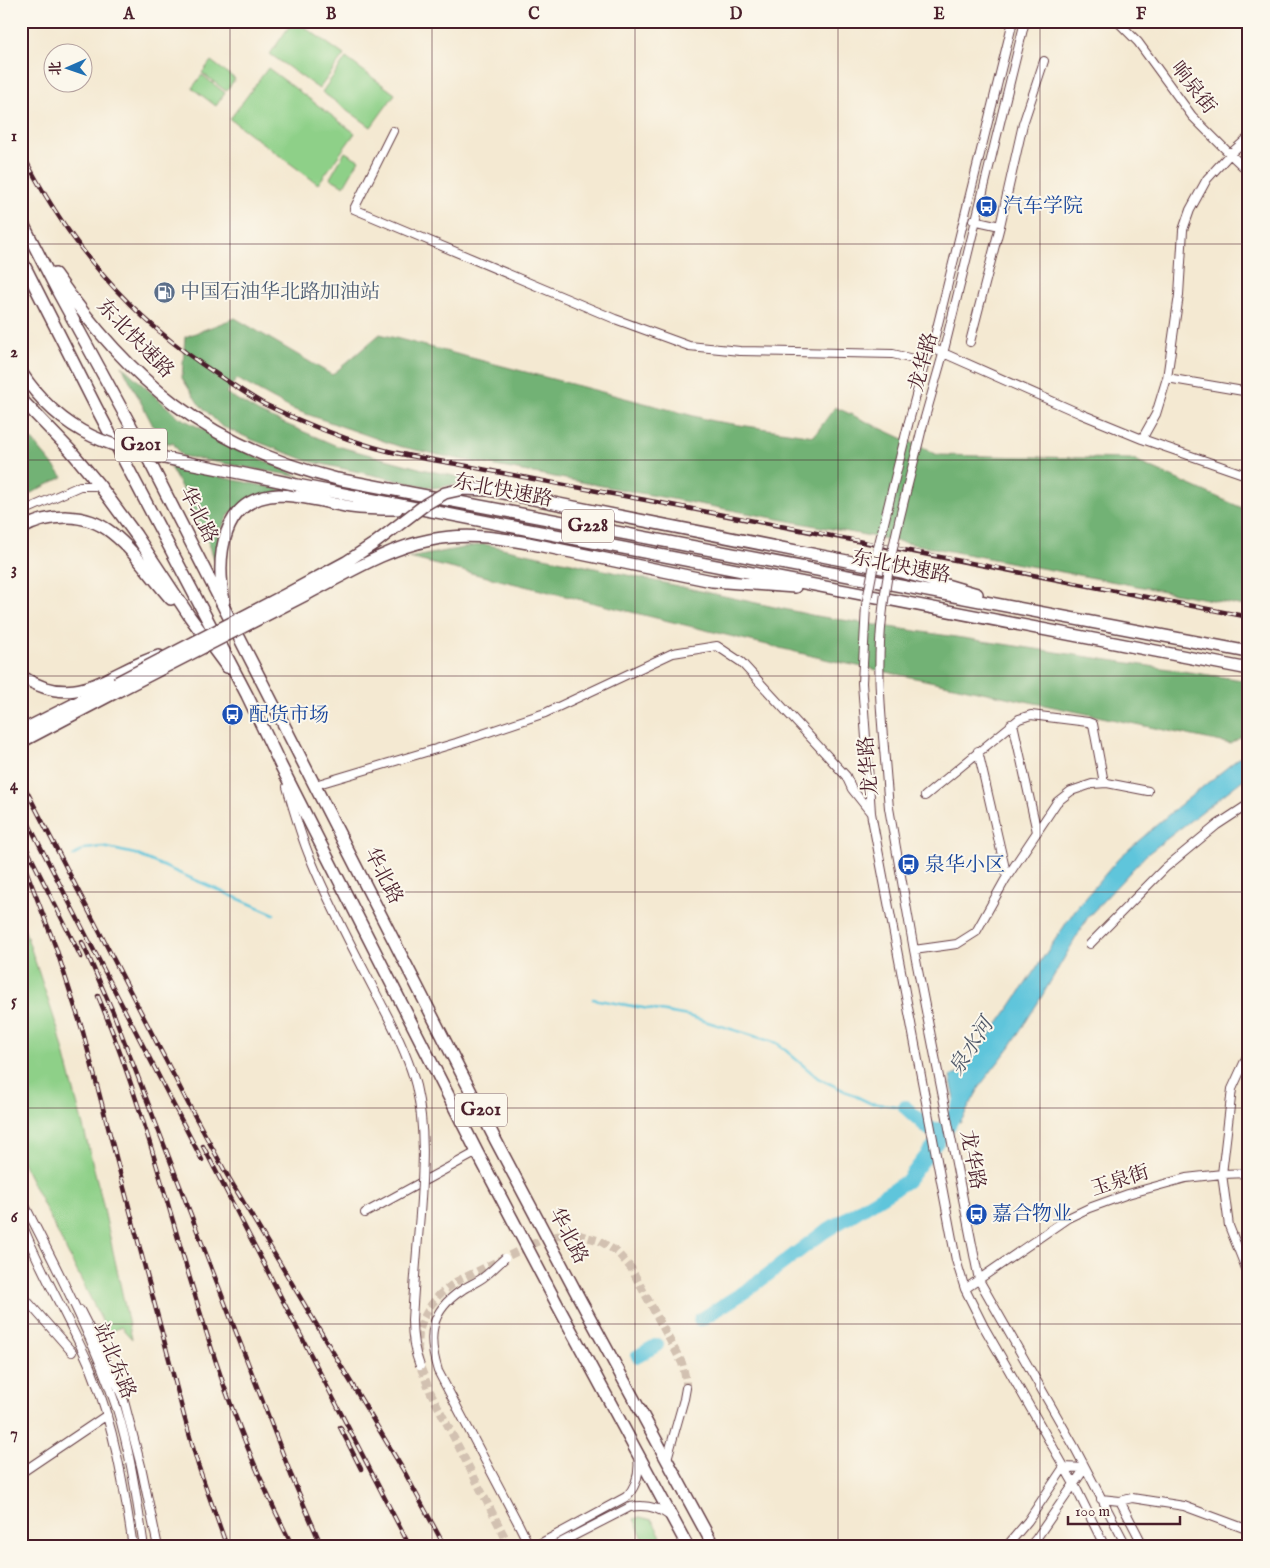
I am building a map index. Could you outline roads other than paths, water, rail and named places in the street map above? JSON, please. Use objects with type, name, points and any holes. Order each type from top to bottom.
[{"type":"highway","name":"东北快速路","points":[[22,222],[80,309],[122,359],[169,400],[204,424],[234,442],[277,460],[337,479],[1249,652]]},
{"type":"highway","name":"华北路","points":[[22,222],[138,439],[496,1141],[714,1547]]},
{"type":"highway","name":"华北路","points":[[21,259],[96,407],[248,695],[281,766],[477,1152],[688,1547]]},
{"type":"highway","name":"东北快速路","points":[[21,372],[44,402],[74,428],[108,444],[153,456],[1249,669]]},
{"type":"highway","points":[[21,399],[100,486],[136,534],[190,617],[248,695]]},
{"type":"highway","points":[[21,742],[117,683],[346,562],[375,543],[435,498],[445,493],[464,489],[489,490],[926,578],[1016,608]]},
{"type":"highway","points":[[230,619],[223,592],[221,573],[222,549],[228,527],[234,518],[250,504],[270,496],[286,495],[366,509],[419,508]]},
{"type":"highway","points":[[21,529],[40,521],[63,517],[87,520],[98,524],[122,542],[170,598],[190,617]]},
{"type":"highway","points":[[21,730],[400,548],[429,540],[461,536],[495,537],[712,580],[763,586],[836,589]]},
{"type":"highway","points":[[21,676],[39,686],[64,691],[117,683]]},
{"type":"street","name":"龙华路","points":[[1013,21],[932,348],[925,362],[908,425],[874,564],[866,605],[862,683],[866,752],[871,813],[956,1260],[965,1290],[984,1327],[1074,1484],[1105,1547]]},
{"type":"street","name":"龙华路","points":[[1025,21],[943,354],[922,428],[890,564],[882,619],[880,693],[889,808],[914,950],[979,1280],[1085,1468],[1127,1547]]},
{"type":"street","name":"响泉街","points":[[1117,21],[1138,42],[1192,116],[1249,172]]},
{"type":"street","points":[[970,342],[1000,226],[1023,124],[1044,62]]},
{"type":"street","points":[[393,131],[354,210],[615,319],[689,346],[740,351],[893,354],[925,362]]},
{"type":"street","points":[[1142,439],[1156,414],[1166,378],[1179,295],[1183,230],[1190,210],[1207,179],[1249,137]]},
{"type":"street","points":[[964,216],[976,222],[1000,226]]},
{"type":"street","points":[[932,348],[1080,414],[1142,439],[1249,476]]},
{"type":"street","points":[[1166,378],[1249,392]]},
{"type":"street","points":[[21,512],[80,486],[100,486]]},
{"type":"street","points":[[315,784],[456,743],[545,713],[673,653],[717,646],[742,662],[827,754],[846,776],[852,789],[871,813]]},
{"type":"street","points":[[925,796],[1011,724],[1031,715],[1094,724],[1104,784]]},
{"type":"street","points":[[1011,724],[1014,728],[1037,832]]},
{"type":"street","points":[[978,751],[1007,877]]},
{"type":"street","points":[[281,766],[298,826],[310,858],[399,1039],[416,1086],[423,1123],[423,1170],[412,1335],[414,1351],[420,1366]]},
{"type":"street","points":[[914,950],[957,944],[976,932],[1007,877],[1057,802],[1072,791],[1092,784],[1104,784],[1148,791]]},
{"type":"street","points":[[1090,944],[1165,868],[1217,825],[1249,804]]},
{"type":"street","points":[[1249,1052],[1232,1088],[1222,1174],[1229,1226],[1249,1276]]},
{"type":"street","points":[[364,1213],[477,1152]]},
{"type":"street","name":"玉泉街","points":[[965,1290],[1068,1218],[1089,1208],[1128,1194],[1186,1178],[1249,1173]]},
{"type":"street","name":"站北东路","points":[[21,1198],[25,1214],[66,1288],[100,1364],[117,1409],[127,1448],[144,1547]]},
{"type":"street","name":"站北东路","points":[[21,1221],[88,1363],[107,1415],[117,1451],[132,1547]]},
{"type":"street","points":[[505,1258],[484,1277],[462,1290],[442,1307],[435,1322],[431,1339],[438,1370],[530,1547]]},
{"type":"street","points":[[66,1288],[86,1319],[124,1401],[141,1466],[158,1547]]},
{"type":"street","points":[[21,1294],[72,1352]]},
{"type":"street","points":[[667,1459],[686,1388]]},
{"type":"street","points":[[21,1473],[107,1415]]},
{"type":"street","points":[[534,1547],[626,1497],[632,1491],[639,1474],[637,1453]]},
{"type":"street","points":[[1006,1547],[1028,1521],[1064,1467],[1085,1468]]},
{"type":"street","points":[[1029,1547],[1085,1468]]},
{"type":"street","points":[[1101,1499],[1120,1501],[1132,1498],[1184,1506],[1249,1530]]},
{"type":"street","points":[[1120,1501],[1144,1547]]},
{"type":"street","points":[[552,1547],[630,1506],[655,1508],[672,1518]]},
{"type":"water","name":"泉水河","points":[[1249,750],[1249,775],[1146,855],[1088,917],[1042,996],[1010,1047],[982,1083],[960,1123],[950,1076],[965,1070],[1075,910],[1119,858],[1175,809]]},
{"type":"waterway","points":[[73,856],[84,849],[103,847],[135,854],[274,914]]},
{"type":"waterway","points":[[593,999],[688,1016],[777,1043],[818,1078],[870,1103],[905,1107]]},
{"type":"waterway","name":"泉水河","points":[[700,1320],[749,1289],[824,1232],[907,1181],[947,1129],[965,1094]]},
{"type":"waterway","points":[[905,1107],[929,1129],[943,1129]]},
{"type":"waterway","name":"泉水河","points":[[638,1356],[657,1345]]},
{"type":"tunnel","points":[[510,1547],[430,1391],[420,1366],[419,1332],[423,1319],[439,1295],[457,1281],[541,1240],[561,1235],[580,1235],[600,1241],[617,1252],[631,1268],[682,1363],[686,1388]]},
{"type":"railway","points":[[21,151],[59,217],[81,248],[129,304],[186,353],[258,401],[331,433],[373,447],[408,455],[1249,617]]},
{"type":"railway","points":[[21,780],[226,1173],[405,1473],[445,1547]]},
{"type":"railway","points":[[21,809],[202,1160]]},
{"type":"railway","points":[[21,837],[81,957]]},
{"type":"railway","points":[[21,857],[56,948],[83,1032],[184,1416],[198,1465],[227,1547]]},
{"type":"railway","points":[[82,942],[113,1012],[291,1475],[322,1547]]},
{"type":"railway","points":[[98,996],[134,1094],[210,1345],[227,1394],[257,1471],[293,1547]]},
{"type":"railway","points":[[203,1146],[410,1547]]},
{"type":"railway","points":[[340,1427],[361,1469]]},
{"type":"place","name":"汽车学院","points":[[987,206]]},
{"type":"place","name":"中国石油华北路加油站","points":[[164,292]]},
{"type":"place","name":"配货市场","points":[[233,715]]},
{"type":"place","name":"泉华小区","points":[[909,865]]},
{"type":"place","name":"嘉合物业","points":[[976,1214]]}]
